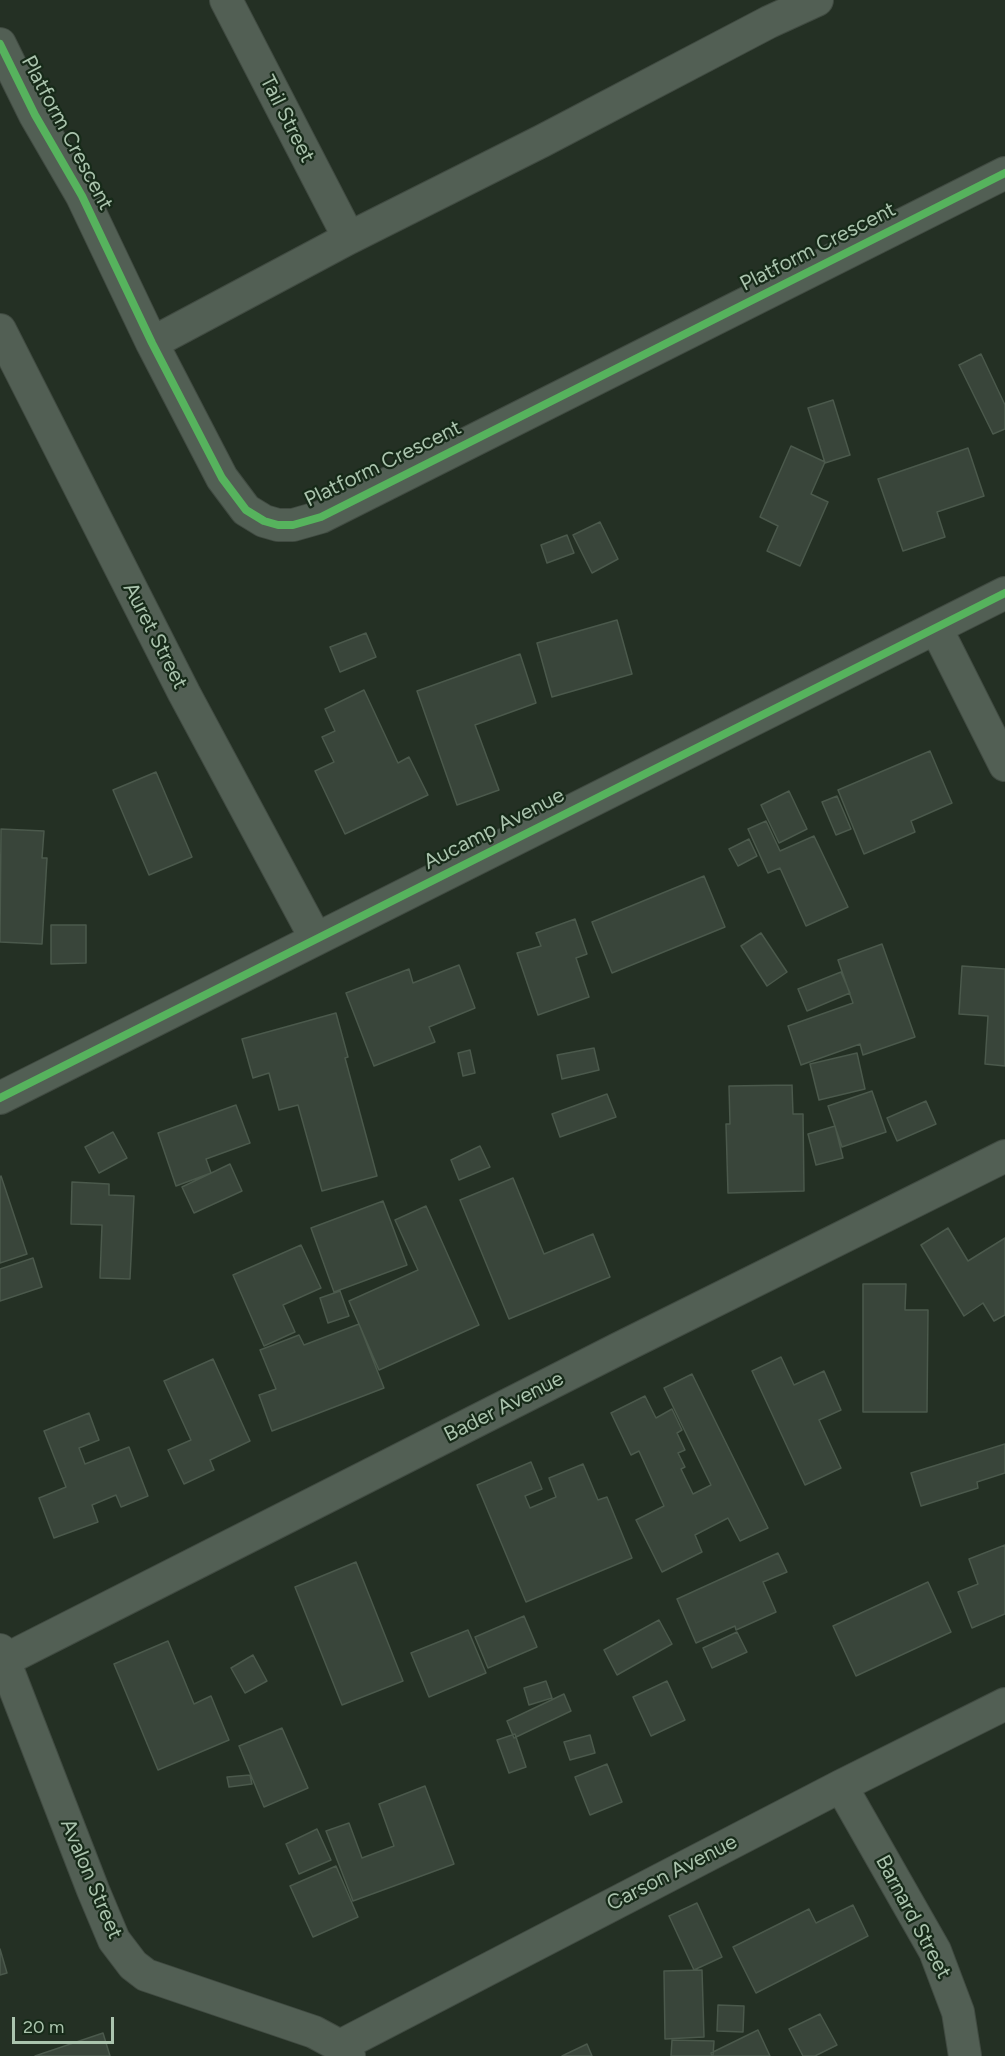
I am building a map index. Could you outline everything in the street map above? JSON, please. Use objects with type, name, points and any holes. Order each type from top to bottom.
[{"type":"street","name":"Tail Street","points":[[226,0],[349,238]]},
{"type":"street","points":[[152,343],[349,238],[542,141],[763,11],[817,0]]},
{"type":"street","name":"Platform Crescent","points":[[0,44],[35,115],[82,196],[152,343],[222,478],[246,510],[264,521],[278,525],[293,525],[321,517],[1005,173]]},
{"type":"street","name":"Auret Street","points":[[0,330],[184,693],[316,939]]},
{"type":"street","name":"Aucamp Avenue","points":[[0,1098],[1005,593]]},
{"type":"street","points":[[936,628],[1005,765]]},
{"type":"street","name":"Bader Avenue","points":[[3,1655],[1005,1156]]},
{"type":"street","name":"Avalon Street","points":[[3,1655],[93,1890],[114,1940],[128,1960],[146,1975],[314,2032],[344,2051]]},
{"type":"street","name":"Carson Avenue","points":[[344,2051],[841,1786],[1005,1704]]},
{"type":"street","name":"Barnard Street","points":[[841,1786],[935,1951],[958,2012],[965,2056]]},
{"type":"building","points":[[981,354],[1005,405],[1005,429],[993,434],[959,365]]},
{"type":"building","points":[[833,400],[850,455],[825,463],[808,408]]},
{"type":"building","points":[[791,446],[825,462],[811,494],[828,502],[800,566],[767,551],[778,526],[760,517]]},
{"type":"building","points":[[968,448],[984,496],[937,512],[945,537],[903,551],[878,479]]},
{"type":"building","points":[[600,522],[618,559],[592,573],[573,535]]},
{"type":"building","points":[[567,535],[574,553],[547,563],[541,545]]},
{"type":"building","points":[[617,620],[632,674],[552,697],[537,643]]},
{"type":"building","points":[[366,633],[376,657],[340,672],[330,647]]},
{"type":"building","points":[[520,654],[536,703],[475,725],[499,790],[457,805],[417,691]]},
{"type":"building","points":[[364,690],[398,763],[409,757],[428,795],[345,834],[315,771],[334,762],[322,737],[335,731],[325,709]]},
{"type":"building","points":[[930,751],[952,803],[911,821],[915,832],[864,854],[838,790]]},
{"type":"building","points":[[156,772],[192,857],[149,875],[113,790]]},
{"type":"building","points":[[789,791],[807,829],[779,843],[761,805]]},
{"type":"building","points":[[837,796],[851,829],[836,835],[822,802]]},
{"type":"building","points":[[766,821],[780,851],[814,836],[848,907],[806,926],[780,868],[768,873],[748,829]]},
{"type":"building","points":[[1,829],[44,831],[42,858],[47,858],[42,944],[0,942]]},
{"type":"building","points":[[749,839],[757,856],[738,866],[729,849]]},
{"type":"building","points":[[704,876],[725,927],[612,973],[592,922]]},
{"type":"building","points":[[575,919],[587,954],[576,958],[589,997],[538,1015],[517,953],[541,946],[536,933]]},
{"type":"building","points":[[51,925],[86,925],[86,963],[51,964]]},
{"type":"building","points":[[761,933],[787,972],[767,986],[741,946]]},
{"type":"building","points":[[882,944],[915,1037],[863,1055],[860,1044],[801,1065],[788,1026],[853,1003],[838,960]]},
{"type":"building","points":[[459,965],[475,1008],[429,1027],[435,1042],[374,1066],[346,993],[409,969],[413,983]]},
{"type":"building","points":[[962,966],[1005,969],[1005,1066],[985,1064],[988,1016],[959,1014]]},
{"type":"building","points":[[841,972],[850,993],[807,1011],[798,989]]},
{"type":"building","points":[[336,1013],[348,1057],[345,1058],[377,1176],[322,1191],[298,1105],[279,1110],[269,1073],[253,1078],[242,1039]]},
{"type":"building","points":[[594,1048],[599,1070],[562,1079],[557,1055]]},
{"type":"building","points":[[470,1050],[475,1073],[463,1076],[458,1053]]},
{"type":"building","points":[[857,1053],[865,1089],[819,1100],[810,1064]]},
{"type":"building","points":[[792,1085],[793,1114],[803,1114],[804,1191],[728,1193],[726,1124],[730,1124],[729,1086]]},
{"type":"building","points":[[872,1091],[886,1132],[842,1147],[828,1106]]},
{"type":"building","points":[[607,1094],[616,1117],[560,1137],[552,1114]]},
{"type":"building","points":[[926,1101],[936,1124],[897,1141],[887,1118]]},
{"type":"building","points":[[236,1105],[250,1143],[206,1159],[211,1173],[176,1186],[158,1133]]},
{"type":"building","points":[[835,1126],[843,1158],[816,1165],[808,1134]]},
{"type":"building","points":[[113,1132],[127,1158],[99,1173],[85,1147]]},
{"type":"building","points":[[480,1146],[490,1167],[459,1180],[451,1160]]},
{"type":"building","points":[[230,1164],[242,1191],[194,1213],[182,1187]]},
{"type":"building","points":[[0,1177],[27,1254],[0,1263]]},
{"type":"building","points":[[513,1178],[544,1254],[593,1234],[610,1277],[509,1319],[460,1200]]},
{"type":"building","points":[[72,1182],[109,1184],[109,1195],[134,1196],[130,1279],[100,1278],[102,1225],[71,1224]]},
{"type":"building","points":[[383,1201],[407,1265],[334,1292],[311,1228]]},
{"type":"building","points":[[426,1206],[479,1325],[379,1370],[349,1301],[418,1270],[395,1220]]},
{"type":"building","points":[[948,1228],[968,1261],[1005,1238],[1005,1315],[994,1321],[983,1303],[964,1316],[921,1245]]},
{"type":"building","points":[[301,1245],[321,1288],[283,1305],[295,1332],[264,1346],[233,1275]]},
{"type":"building","points":[[33,1258],[42,1287],[0,1301],[0,1269]]},
{"type":"building","points":[[863,1284],[906,1284],[905,1310],[928,1310],[927,1412],[863,1412]]},
{"type":"building","points":[[340,1291],[349,1316],[328,1323],[320,1298]]},
{"type":"building","points":[[359,1324],[384,1388],[272,1431],[259,1395],[276,1389],[260,1350],[299,1335],[304,1345]]},
{"type":"building","points":[[781,1357],[794,1385],[824,1371],[841,1410],[819,1420],[841,1468],[805,1485],[752,1371]]},
{"type":"building","points":[[213,1359],[250,1441],[210,1460],[214,1470],[184,1484],[168,1450],[191,1440],[164,1381]]},
{"type":"building","points":[[692,1374],[768,1528],[740,1541],[728,1518],[695,1535],[702,1552],[662,1572],[636,1520],[664,1506],[639,1451],[631,1455],[611,1413],[645,1396],[656,1418],[672,1409],[682,1430],[677,1433],[685,1450],[678,1453],[685,1467],[681,1469],[693,1494],[711,1485],[664,1388]]},
{"type":"building","points":[[89,1413],[99,1440],[79,1448],[85,1464],[129,1447],[148,1496],[121,1507],[116,1495],[92,1505],[98,1522],[54,1538],[39,1498],[66,1487],[44,1431]]},
{"type":"building","points":[[1005,1444],[1005,1473],[977,1482],[978,1488],[921,1506],[911,1473]]},
{"type":"building","points":[[531,1462],[542,1489],[525,1496],[530,1508],[556,1497],[549,1478],[583,1464],[598,1500],[607,1497],[632,1558],[526,1602],[477,1485]]},
{"type":"building","points":[[1005,1545],[1005,1614],[972,1628],[958,1592],[978,1584],[969,1559]]},
{"type":"building","points":[[778,1553],[787,1572],[763,1582],[776,1612],[736,1630],[735,1626],[696,1643],[677,1599]]},
{"type":"building","points":[[356,1562],[403,1681],[342,1705],[295,1587]]},
{"type":"building","points":[[928,1582],[951,1632],[856,1676],[833,1626]]},
{"type":"building","points":[[524,1616],[537,1647],[488,1668],[475,1637]]},
{"type":"building","points":[[659,1620],[672,1644],[617,1675],[604,1650]]},
{"type":"building","points":[[468,1630],[486,1673],[429,1697],[411,1653]]},
{"type":"building","points":[[737,1632],[747,1652],[712,1668],[703,1648]]},
{"type":"building","points":[[168,1641],[194,1704],[211,1696],[229,1740],[158,1770],[114,1664]]},
{"type":"building","points":[[253,1655],[267,1681],[245,1693],[231,1668]]},
{"type":"building","points":[[546,1681],[552,1698],[529,1705],[524,1688]]},
{"type":"building","points":[[667,1681],[685,1720],[651,1736],[633,1697]]},
{"type":"building","points":[[564,1694],[571,1711],[514,1738],[507,1721]]},
{"type":"building","points":[[282,1728],[308,1788],[264,1807],[239,1746]]},
{"type":"building","points":[[515,1734],[526,1767],[509,1773],[497,1740]]},
{"type":"building","points":[[590,1735],[595,1753],[570,1760],[564,1742]]},
{"type":"building","points":[[607,1764],[622,1802],[590,1815],[575,1777]]},
{"type":"building","points":[[250,1775],[252,1784],[229,1787],[227,1777]]},
{"type":"building","points":[[425,1786],[454,1864],[353,1901],[326,1831],[349,1823],[362,1858],[394,1846],[379,1804]]},
{"type":"building","points":[[317,1829],[331,1860],[299,1874],[286,1844]]},
{"type":"building","points":[[336,1866],[358,1917],[313,1937],[290,1886]]},
{"type":"building","points":[[697,1903],[722,1957],[694,1970],[669,1916]]},
{"type":"building","points":[[853,1905],[868,1936],[756,1993],[733,1947],[809,1909],[816,1923]]},
{"type":"building","points":[[0,1949],[7,1973],[0,1975]]},
{"type":"building","points":[[702,1970],[704,2037],[665,2039],[664,1971]]},
{"type":"building","points":[[718,2005],[744,2006],[743,2032],[717,2031]]},
{"type":"building","points":[[820,2014],[837,2045],[815,2056],[803,2056],[789,2029]]},
{"type":"building","points":[[758,2030],[770,2056],[712,2056],[711,2053]]},
{"type":"building","points":[[103,2033],[110,2056],[35,2056]]},
{"type":"building","points":[[672,2040],[714,2041],[713,2056],[671,2056]]},
{"type":"building","points":[[587,2044],[592,2056],[562,2056]]},
{"type":"cycle path","points":[[0,44],[35,115],[82,196],[152,343],[222,478],[246,510],[264,521],[278,525],[293,525],[321,517],[1005,173]]},
{"type":"cycle path","points":[[0,1098],[1005,593]]}]
